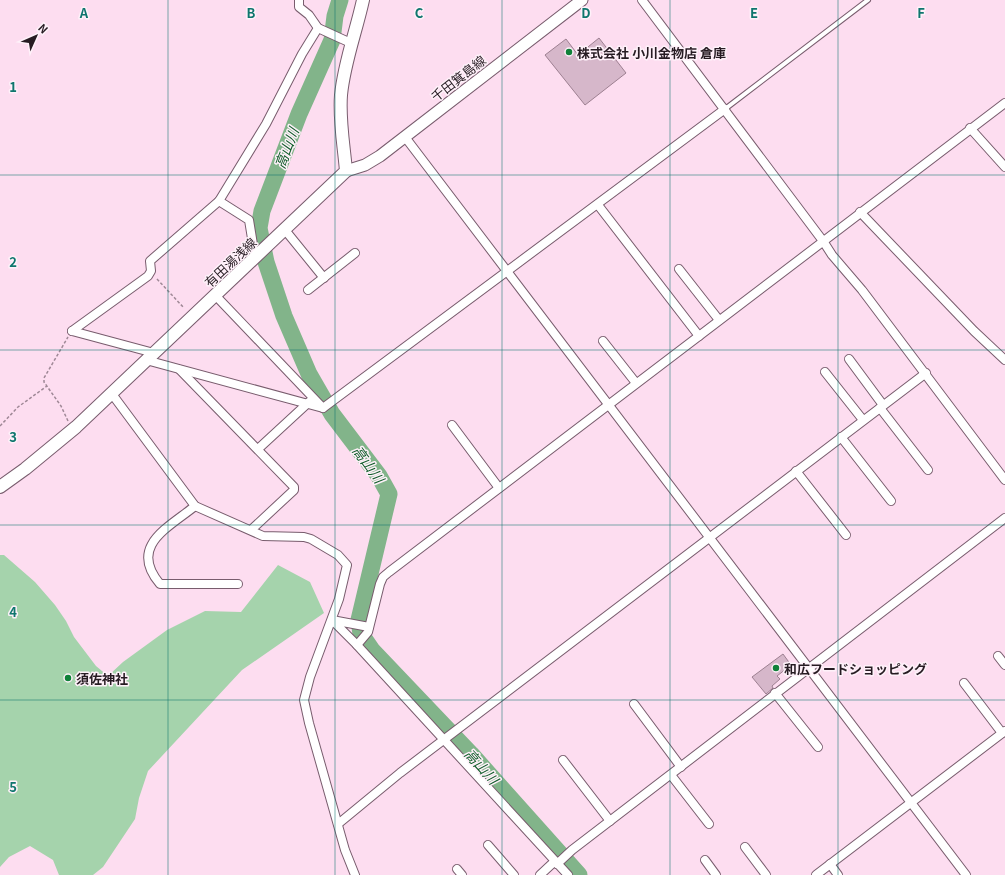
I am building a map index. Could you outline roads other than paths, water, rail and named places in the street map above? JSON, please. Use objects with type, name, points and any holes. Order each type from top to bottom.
[{"type":"main road","points":[[346,171],[341,119],[341,96],[346,66],[363,0]]},
{"type":"main road","name":"千田箕島線","points":[[346,171],[371,162],[582,0]]},
{"type":"main road","name":"有田湯浅線","points":[[0,487],[25,469],[72,430],[112,394],[346,171]]},
{"type":"street","points":[[299,0],[299,6],[322,30],[352,44]]},
{"type":"street","points":[[642,0],[823,241],[829,252],[862,290],[926,373],[1005,480]]},
{"type":"street","points":[[322,30],[302,54],[266,124],[219,201],[150,261],[151,271],[148,276],[72,331],[150,357],[180,369],[310,401],[323,408],[508,272],[725,109]]},
{"type":"street","points":[[357,645],[367,635],[383,577],[970,128],[1005,103]]},
{"type":"street","points":[[970,128],[1005,167]]},
{"type":"street","points":[[405,137],[966,875]]},
{"type":"street","points":[[219,201],[249,220],[256,256]]},
{"type":"street","points":[[598,204],[699,336]]},
{"type":"street","points":[[860,212],[968,325],[1005,360]]},
{"type":"street","points":[[284,230],[324,278]]},
{"type":"street","points":[[308,290],[355,253]]},
{"type":"street","points":[[679,269],[719,320]]},
{"type":"street","points":[[215,295],[310,401]]},
{"type":"street","points":[[603,341],[636,384]]},
{"type":"street","points":[[849,359],[928,470]]},
{"type":"street","points":[[180,369],[294,487],[294,490],[251,530]]},
{"type":"street","points":[[826,372],[863,420]]},
{"type":"street","points":[[338,824],[443,740],[709,536],[926,373]]},
{"type":"street","points":[[112,394],[195,506],[263,536],[311,539],[331,550],[344,560],[347,565],[347,570],[332,620],[310,677],[304,700],[309,723],[345,850],[355,875]]},
{"type":"street","points":[[258,449],[310,401]]},
{"type":"street","points":[[452,425],[499,488]]},
{"type":"street","points":[[841,437],[891,501]]},
{"type":"street","points":[[796,471],[846,535]]},
{"type":"street","points":[[195,506],[155,538],[147,556],[153,575],[160,584],[238,584]]},
{"type":"street","points":[[540,875],[1005,518]]},
{"type":"street","points":[[332,620],[369,627]]},
{"type":"street","points":[[332,620],[357,645],[568,875]]},
{"type":"street","points":[[998,656],[1005,665]]},
{"type":"street","points":[[816,875],[1004,732],[964,683]]},
{"type":"street","points":[[776,693],[818,747]]},
{"type":"street","points":[[634,704],[681,767]]},
{"type":"street","points":[[563,760],[610,821]]},
{"type":"street","points":[[671,775],[709,824]]},
{"type":"street","points":[[488,845],[514,875]]},
{"type":"street","points":[[746,847],[766,875]]},
{"type":"street","points":[[705,860],[716,875]]},
{"type":"street","points":[[830,864],[838,875]]},
{"type":"lane","points":[[725,109],[868,0]]},
{"type":"waterway","name":"高山川","points":[[340,0],[335,16],[332,40],[299,114],[262,211],[259,228],[266,262],[284,316],[309,374],[332,414],[379,476],[389,494],[359,620],[361,634],[372,650],[471,754],[579,875]]},
{"type":"place","name":"株式会社 小川金物店 倉庫","points":[[569,52]]},
{"type":"place","name":"和広フードショッピング","points":[[776,668]]},
{"type":"place","name":"須佐神社","points":[[68,678]]}]
